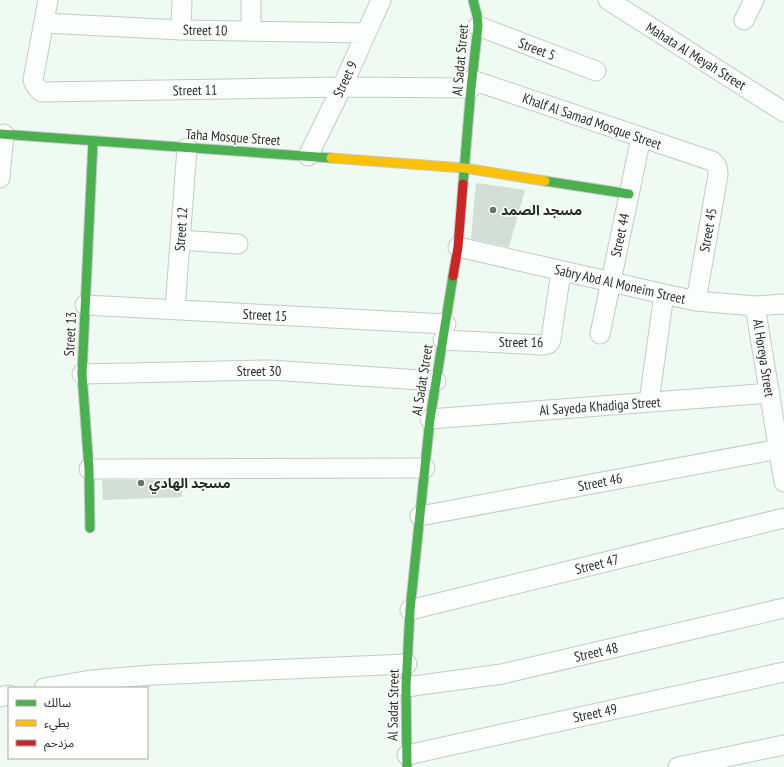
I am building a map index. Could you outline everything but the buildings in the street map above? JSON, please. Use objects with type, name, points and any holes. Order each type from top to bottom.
[{"type":"street","points":[[44,23],[48,0]]},
{"type":"street","points":[[181,30],[182,0]]},
{"type":"street","points":[[251,0],[251,31]]},
{"type":"street","name":"Street 9","points":[[308,156],[342,87],[381,0]]},
{"type":"street","name":"Al Sadat Street","points":[[407,761],[406,687],[410,610],[430,419],[458,247],[471,84],[478,26],[473,0]]},
{"type":"street","name":"Mahata Al Meyah Street","points":[[608,0],[784,112]]},
{"type":"street","points":[[744,20],[754,0]]},
{"type":"street","name":"Street 10","points":[[44,23],[181,30],[366,33]]},
{"type":"street","name":"Street 11","points":[[44,23],[33,80],[34,86],[42,92],[342,87]]},
{"type":"street","name":"Street 5","points":[[478,26],[596,72]]},
{"type":"street","name":"Khalf Al Samad Mosque Street","points":[[342,87],[471,84],[712,161]]},
{"type":"street","points":[[0,178],[2,134]]},
{"type":"street","name":"Taha Mosque Street","points":[[2,134],[464,168],[629,194]]},
{"type":"street","name":"Street 44","points":[[600,334],[640,137]]},
{"type":"street","name":"Street 13","points":[[90,528],[89,469],[82,374],[93,141]]},
{"type":"street","name":"Street 12","points":[[175,310],[187,148]]},
{"type":"street","name":"Street 45","points":[[696,300],[718,175],[718,169],[712,161]]},
{"type":"street","points":[[180,240],[238,244]]},
{"type":"street","name":"Sabry Abd Al Moneim Street","points":[[458,247],[696,300],[755,306],[784,304]]},
{"type":"street","name":"Street 16","points":[[444,332],[543,345],[548,344],[551,339],[561,271]]},
{"type":"street","points":[[649,402],[664,294]]},
{"type":"street","name":"Street 15","points":[[85,305],[175,310],[444,332]]},
{"type":"street","name":"Al Horeya Street","points":[[755,306],[781,456],[784,482]]},
{"type":"street","name":"Street 30","points":[[82,374],[270,370],[436,381]]},
{"type":"street","name":"Al Sayeda Khadiga Street","points":[[430,419],[770,392]]},
{"type":"street","name":"Street 46","points":[[420,516],[781,456]]},
{"type":"street","points":[[89,469],[425,468]]},
{"type":"street","name":"Street 47","points":[[410,610],[784,518]]},
{"type":"street","name":"Street 48","points":[[406,687],[502,674],[784,608]]},
{"type":"street","points":[[50,687],[91,680],[152,675],[408,664]]},
{"type":"street","name":"Street 49","points":[[407,761],[784,672]]},
{"type":"street","points":[[678,767],[784,745]]},
{"type":"traffic: fast","points":[[463,184],[478,26],[473,0]]},
{"type":"traffic: fast","points":[[0,134],[331,158]]},
{"type":"traffic: fast","points":[[90,528],[89,469],[82,374],[93,141]]},
{"type":"traffic: fast","points":[[545,181],[629,194]]},
{"type":"traffic: fast","points":[[407,767],[406,687],[410,610],[430,419],[453,276]]},
{"type":"traffic: slow","points":[[331,158],[464,168],[545,181]]},
{"type":"traffic: jam","points":[[453,276],[458,247],[463,184]]},
{"type":"place","name":"مسجد الصمد","points":[[493,210]]},
{"type":"place","name":"مسجد الهادي","points":[[141,483]]}]
